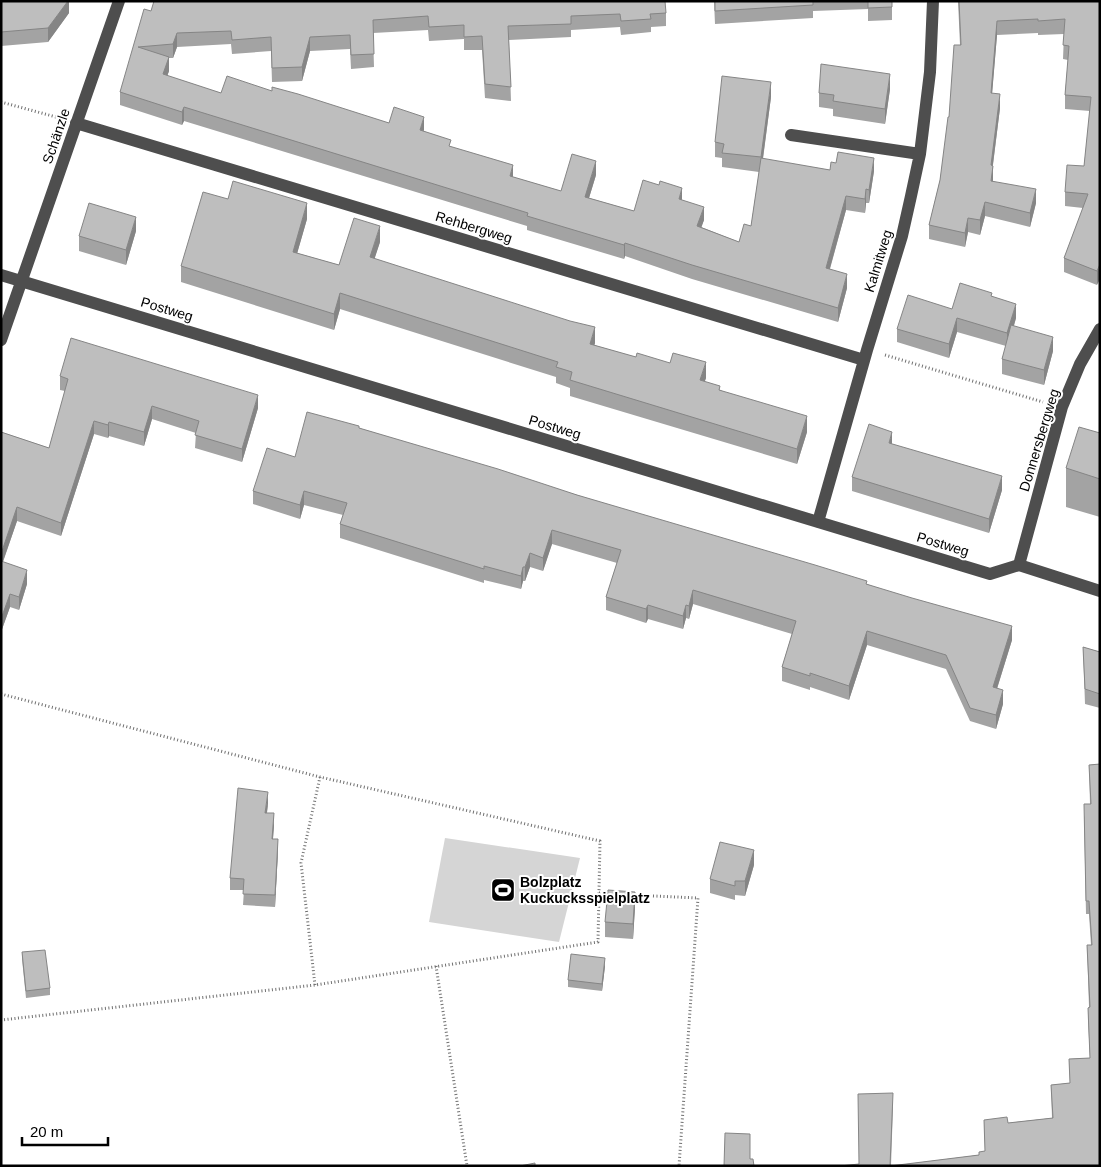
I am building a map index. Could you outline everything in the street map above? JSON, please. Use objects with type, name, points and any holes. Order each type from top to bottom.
[{"type":"street","name":"Schänzle","points":[[1,340],[119,1]]},
{"type":"street","name":"Kalmitweg","points":[[818,522],[902,236],[920,154],[930,72],[933,1]]},
{"type":"street","name":"Rehbergweg","points":[[76,123],[866,355]]},
{"type":"street","points":[[791,135],[920,154]]},
{"type":"street","name":"Postweg","points":[[1,274],[990,574],[1020,565]]},
{"type":"street","name":"Donnersbergweg","points":[[1020,565],[1062,408],[1080,364],[1100,329]]},
{"type":"street","points":[[1020,565],[1100,591]]},
{"type":"path","points":[[1,102],[76,123]]},
{"type":"path","points":[[866,355],[1062,408]]},
{"type":"path","points":[[1,694],[320,777],[600,841],[598,942],[315,985],[1,1020]]},
{"type":"path","points":[[315,985],[301,863],[320,777]]},
{"type":"path","points":[[599,893],[619,894]]},
{"type":"path","points":[[629,894],[698,898],[679,1166]]},
{"type":"path","points":[[436,966],[467,1166]]},
{"type":"shaded area","name":"Bolzplatz Kuckucksspielplatz","points":[[445,838],[580,858],[559,942],[429,922]]},
{"type":"building","points":[[1,1],[68,1],[48,28],[1,32]]},
{"type":"building","points":[[154,1],[665,1],[666,13],[650,14],[651,19],[621,21],[620,14],[571,16],[571,24],[508,26],[511,87],[485,84],[482,36],[464,37],[464,25],[429,27],[428,16],[373,20],[374,54],[351,55],[350,35],[310,37],[302,67],[272,68],[271,37],[232,40],[231,31],[177,33],[173,44],[138,47],[169,57],[163,74],[221,93],[227,76],[272,91],[272,87],[298,94],[389,123],[394,107],[424,117],[420,130],[451,140],[449,146],[513,165],[510,176],[561,191],[572,154],[596,161],[585,197],[634,211],[643,180],[659,185],[660,181],[682,188],[679,199],[704,207],[697,226],[739,242],[744,224],[751,226],[761,158],[830,170],[831,162],[836,163],[838,152],[874,158],[869,190],[866,189],[865,199],[846,196],[826,268],[847,274],[838,308],[625,243],[624,245],[527,216],[528,213],[184,107],[182,112],[120,92],[144,9],[151,11]]},
{"type":"building","points":[[715,1],[813,1],[813,5],[715,11]]},
{"type":"building","points":[[868,1],[892,1],[892,7],[868,8]]},
{"type":"building","points":[[959,1],[1100,1],[1100,264],[1097,271],[1064,258],[1088,194],[1065,192],[1067,165],[1084,166],[1091,97],[1065,95],[1069,46],[1063,45],[1065,19],[997,21],[991,93],[1000,94],[991,165],[993,166],[991,181],[1036,189],[1030,213],[985,202],[980,220],[968,218],[965,233],[929,225],[940,180],[949,117],[954,45],[961,45]]},
{"type":"building","points":[[821,64],[890,74],[885,109],[833,101],[834,95],[819,93]]},
{"type":"building","points":[[722,76],[771,82],[761,157],[722,153],[724,144],[715,142]]},
{"type":"building","points":[[233,181],[307,203],[293,252],[339,265],[354,218],[380,226],[370,257],[570,321],[595,327],[590,344],[636,357],[637,353],[670,363],[673,353],[706,362],[700,380],[720,386],[719,390],[807,416],[797,449],[570,380],[572,372],[556,367],[558,362],[340,293],[334,314],[181,266],[203,192],[228,199]]},
{"type":"building","points":[[89,203],[136,217],[126,250],[79,236]]},
{"type":"building","points":[[960,283],[992,293],[991,296],[1016,304],[1007,333],[957,318],[949,344],[897,329],[908,295],[952,309]]},
{"type":"building","points":[[1011,325],[1053,337],[1044,370],[1002,359]]},
{"type":"building","points":[[71,338],[258,395],[242,449],[195,435],[199,421],[152,406],[144,432],[109,422],[108,425],[94,421],[61,523],[17,507],[1,554],[1,432],[49,448],[68,379],[60,376]]},
{"type":"building","points":[[307,412],[359,426],[359,428],[498,469],[577,495],[815,565],[867,581],[866,584],[912,598],[1012,626],[993,687],[1003,690],[996,715],[970,708],[946,655],[867,631],[849,686],[810,673],[810,676],[782,667],[796,621],[693,590],[689,606],[686,605],[683,616],[648,605],[646,609],[606,597],[621,550],[552,530],[543,558],[530,553],[521,576],[484,566],[484,569],[340,524],[347,503],[304,491],[300,505],[253,491],[267,448],[295,457]]},
{"type":"building","points":[[869,424],[892,432],[889,443],[1002,476],[989,519],[852,477]]},
{"type":"building","points":[[1079,427],[1100,433],[1100,479],[1066,468]]},
{"type":"building","points":[[1,561],[27,570],[19,597],[10,594],[1,619]]},
{"type":"building","points":[[1083,647],[1100,652],[1100,694],[1085,689]]},
{"type":"building","points":[[1100,764],[1100,1166],[890,1166],[979,1155],[979,1152],[985,1151],[984,1120],[1007,1117],[1008,1123],[1053,1118],[1051,1085],[1070,1083],[1069,1059],[1090,1058],[1087,945],[1092,945],[1089,901],[1086,901],[1084,804],[1091,804],[1089,765]]},
{"type":"building","points":[[238,788],[268,792],[265,813],[274,813],[272,839],[278,839],[275,895],[243,894],[244,879],[230,878]]},
{"type":"building","points":[[720,842],[754,850],[745,881],[735,881],[735,886],[710,879]]},
{"type":"building","points":[[608,890],[635,892],[633,924],[605,922]]},
{"type":"building","points":[[45,950],[50,988],[26,991],[22,952]]},
{"type":"building","points":[[571,954],[605,958],[602,984],[568,980]]},
{"type":"building","points":[[893,1093],[890,1166],[840,1166],[859,1164],[858,1094]]},
{"type":"building","points":[[725,1133],[750,1134],[750,1159],[753,1159],[754,1166],[724,1166]]},
{"type":"building","points":[[535,1163],[535,1166],[520,1166]]},
{"type":"place","name":"Bolzplatz Kuckucksspielplatz","points":[[503,890]]}]
